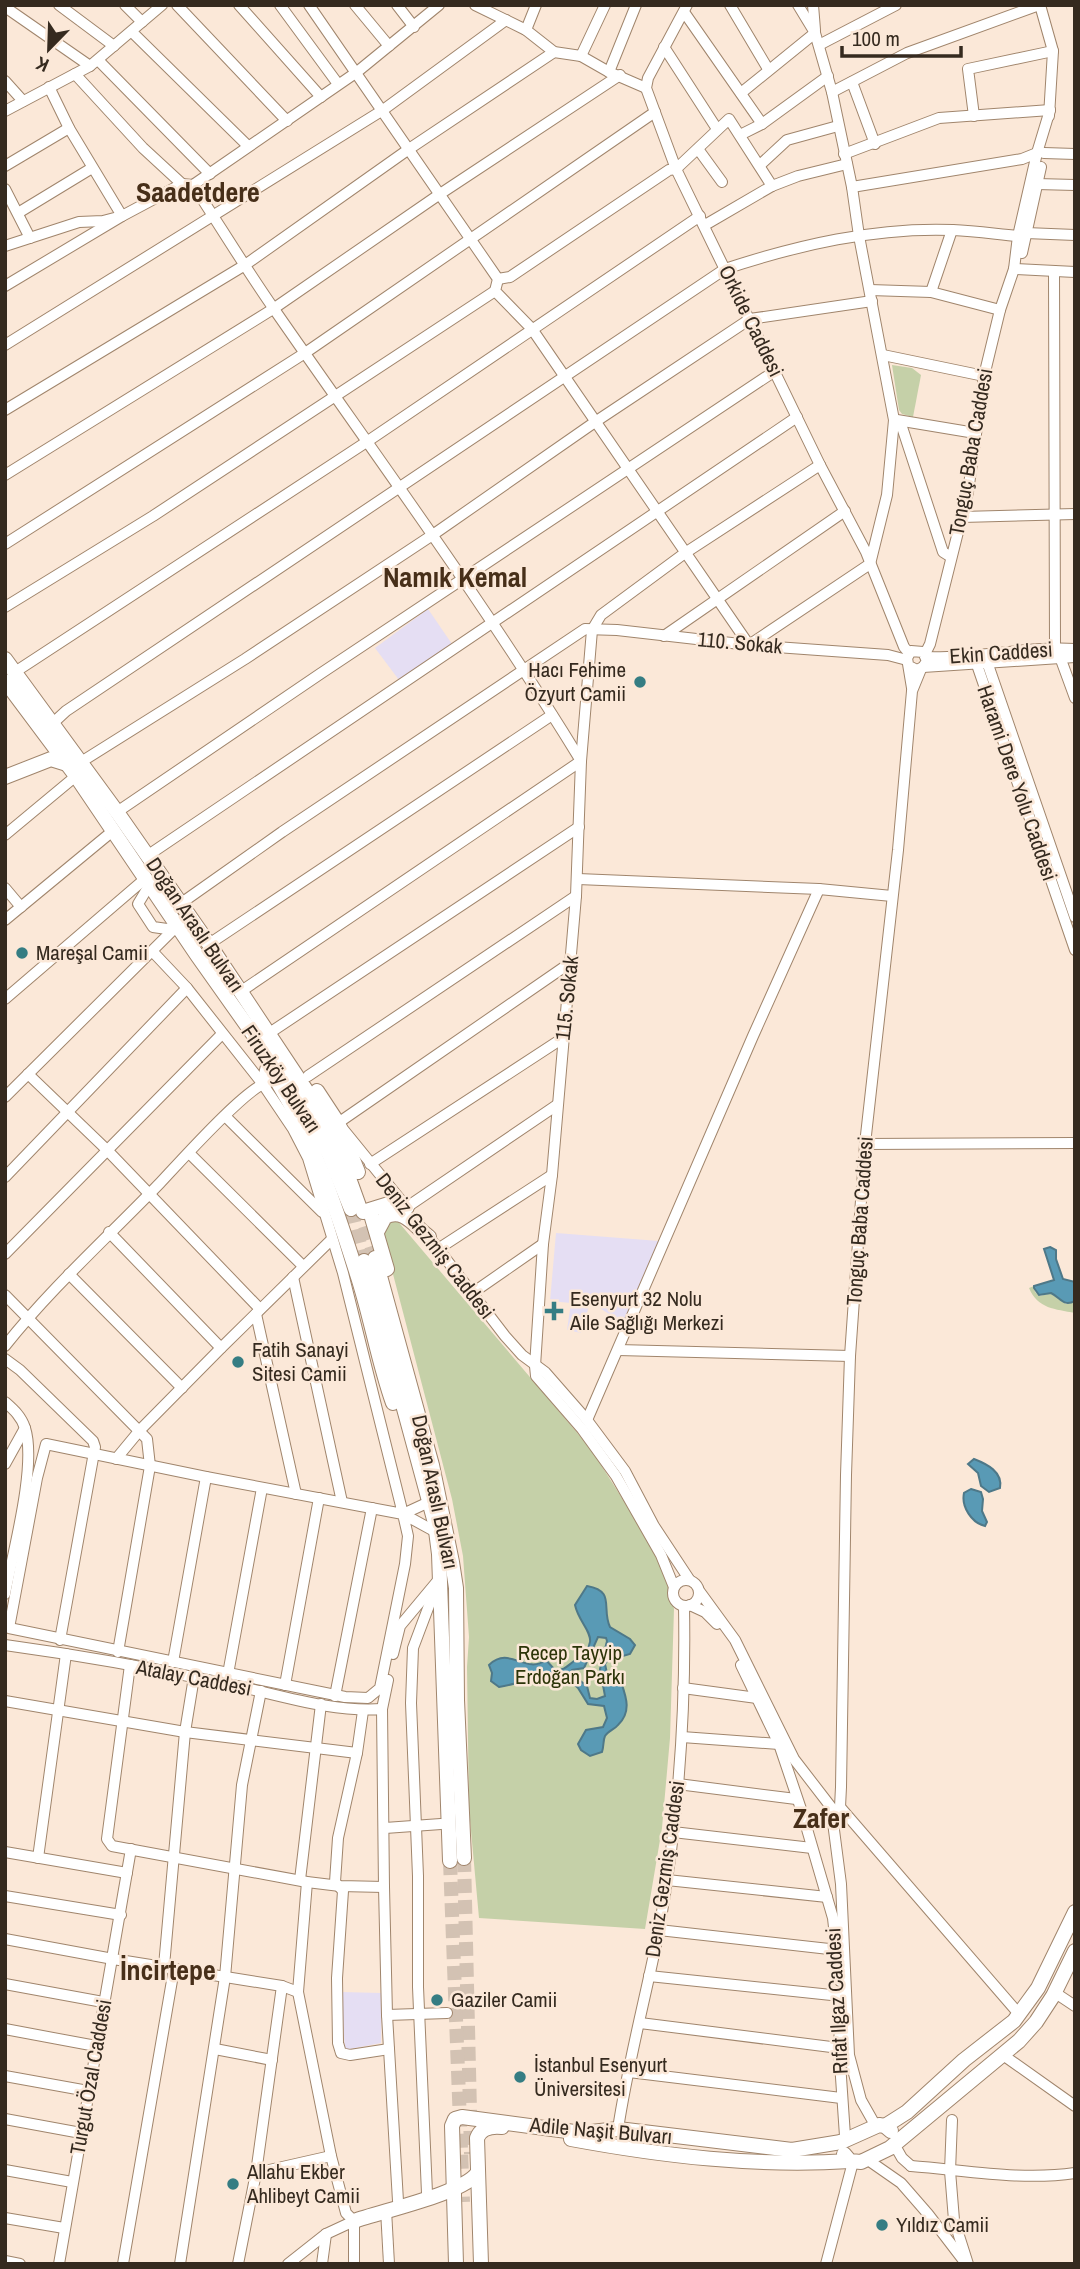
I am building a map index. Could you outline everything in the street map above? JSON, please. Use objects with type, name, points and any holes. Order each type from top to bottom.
[{"type":"main road","name":"Doğan Araslı Bulvarı","points":[[5,659],[10,677],[52,724],[75,767],[117,813],[209,944],[240,992],[263,1038],[325,1122],[362,1209]]},
{"type":"main road","name":"Firuzköy Bulvarı","points":[[10,677],[36,723],[75,767],[193,950],[263,1038]]},
{"type":"main road","points":[[12,775],[40,754],[42,747],[36,723]]},
{"type":"main road","points":[[12,775],[51,759],[75,767]]},
{"type":"main road","points":[[263,1038],[269,1082],[320,1163],[341,1224],[401,1428],[426,1465]]},
{"type":"main road","points":[[263,1038],[307,1076],[338,1122],[360,1177],[362,1209],[419,1390],[426,1465]]},
{"type":"main road","points":[[341,1224],[362,1209],[392,1203],[407,1207]]},
{"type":"main road","points":[[349,1253],[358,1258],[366,1258],[376,1252],[374,1248],[385,1217],[397,1213],[403,1215],[433,1243]]},
{"type":"main road","name":"Doğan Araslı Bulvarı","points":[[374,1248],[426,1465],[447,1532],[456,1588],[457,1859],[436,1532],[429,1502],[426,1465]]},
{"type":"main road","points":[[441,1824],[443,1818],[438,1655],[442,1642]]},
{"type":"main road","points":[[882,2125],[906,2112],[1019,2014],[1038,1988],[1075,1912]]},
{"type":"main road","points":[[842,2141],[842,2151],[857,2161],[895,2143],[1003,2055],[1036,2022],[1075,1951]]},
{"type":"main road","name":"Adile Naşit Bulvarı","points":[[452,2136],[455,2119],[462,2117],[582,2133],[618,2129],[792,2150],[842,2141],[882,2125]]},
{"type":"main road","points":[[474,2264],[464,2180],[452,2136],[456,2127],[463,2124],[476,2128],[477,2138],[464,2180],[481,2264]]},
{"type":"main road","points":[[882,2125],[890,2129],[895,2143]]},
{"type":"main road","name":"Adile Naşit Bulvarı","points":[[477,2138],[485,2128],[498,2127],[626,2150],[718,2160],[784,2163],[857,2161]]},
{"type":"main road","name":"Adile Naşit Bulvarı","points":[[633,2138],[702,2147],[721,2143]]},
{"type":"main road","name":"Adile Naşit Bulvarı","points":[[702,2147],[718,2160]]},
{"type":"main road","points":[[354,2221],[365,2211],[392,2206],[464,2180]]},
{"type":"main road","points":[[430,2194],[467,2202]]},
{"type":"main road","points":[[456,2264],[467,2202]]},
{"type":"main road","points":[[464,2264],[467,2202]]},
{"type":"street","points":[[59,5],[114,47]]},
{"type":"street","points":[[125,5],[142,22]]},
{"type":"street","points":[[5,111],[94,63],[162,5]]},
{"type":"street","points":[[177,5],[287,121]]},
{"type":"street","points":[[239,5],[321,97]]},
{"type":"street","points":[[280,5],[338,84]]},
{"type":"street","points":[[5,607],[153,516],[495,291],[498,279],[309,5]]},
{"type":"street","points":[[355,5],[389,46]]},
{"type":"street","points":[[397,5],[414,27]]},
{"type":"street","points":[[5,286],[122,216],[210,174],[357,72],[439,5]]},
{"type":"street","points":[[475,5],[491,9],[554,51],[581,56],[646,88],[648,78],[685,9],[762,124]]},
{"type":"street","points":[[526,30],[536,5]]},
{"type":"street","points":[[581,56],[605,5]]},
{"type":"street","points":[[5,475],[274,309],[614,74],[636,5]]},
{"type":"street","points":[[730,5],[768,69]]},
{"type":"street","points":[[798,5],[820,45],[832,92],[897,421],[943,552],[951,557]]},
{"type":"street","points":[[813,5],[815,33]]},
{"type":"street","points":[[820,45],[896,5]]},
{"type":"street","points":[[832,92],[907,53],[1040,5]]},
{"type":"street","name":"Tonguç Baba Caddesi","points":[[835,1825],[839,1807],[840,1777],[850,1356],[865,1144],[912,691],[916,658],[931,636],[968,492],[984,376],[1000,310],[1014,269],[1050,110],[1053,51],[1040,5]]},
{"type":"street","points":[[5,7],[94,63],[210,174]]},
{"type":"street","points":[[5,345],[383,110],[506,20]]},
{"type":"street","points":[[132,32],[248,146]]},
{"type":"street","points":[[741,93],[815,33]]},
{"type":"street","points":[[664,47],[717,129]]},
{"type":"street","points":[[5,410],[245,265],[554,51]]},
{"type":"street","points":[[974,116],[968,69],[1053,51]]},
{"type":"street","points":[[75,74],[144,148],[188,185],[213,215],[274,309],[434,534],[581,761],[240,992]]},
{"type":"street","points":[[740,135],[762,124],[828,76]]},
{"type":"street","points":[[5,81],[23,101]]},
{"type":"street","points":[[852,82],[875,144]]},
{"type":"street","points":[[49,87],[92,169],[122,216]]},
{"type":"street","name":"Orkide Caddesi","points":[[646,88],[676,169],[845,511],[901,636],[916,658]]},
{"type":"street","points":[[10,677],[368,441],[532,329],[703,221],[772,186],[846,159],[939,118],[1050,110]]},
{"type":"street","points":[[5,544],[305,353],[655,112]]},
{"type":"street","points":[[498,279],[510,277],[669,170],[676,169],[729,119],[772,186]]},
{"type":"street","points":[[760,165],[787,140],[838,126]]},
{"type":"street","points":[[5,166],[69,128]]},
{"type":"street","points":[[698,149],[722,182]]},
{"type":"street","points":[[852,187],[1022,159],[1040,153],[1075,154]]},
{"type":"street","name":"Tonguç Baba Caddesi","points":[[1022,235],[1037,184],[1040,153]]},
{"type":"street","points":[[18,213],[92,169]]},
{"type":"street","points":[[1037,184],[1075,185]]},
{"type":"street","points":[[5,189],[30,238]]},
{"type":"street","points":[[5,246],[79,222],[103,221],[122,216]]},
{"type":"street","points":[[931,292],[952,230]]},
{"type":"street","points":[[52,724],[66,711],[725,269],[795,247],[859,236],[952,230],[1022,235],[1075,235]]},
{"type":"street","points":[[1014,269],[1075,272]]},
{"type":"street","points":[[1054,271],[1058,653],[1075,698]]},
{"type":"street","points":[[495,291],[532,329],[749,645],[870,564],[887,495],[897,421]]},
{"type":"street","points":[[5,835],[75,767],[434,534],[750,319],[871,295],[931,292],[1000,310]]},
{"type":"street","points":[[883,355],[984,376]]},
{"type":"street","points":[[117,813],[775,371]]},
{"type":"street","points":[[147,856],[797,417]]},
{"type":"street","points":[[897,421],[975,433]]},
{"type":"street","points":[[180,904],[523,668],[584,629],[592,630],[601,615],[685,553],[820,465]]},
{"type":"street","points":[[664,636],[845,511]]},
{"type":"street","points":[[962,517],[1075,514]]},
{"type":"street","name":"110. Sokak","points":[[592,630],[749,645],[888,655],[896,653],[916,658]]},
{"type":"street","name":"115. Sokak","points":[[535,1366],[543,1244],[552,1175],[578,878],[581,761],[592,630]]},
{"type":"street","name":"Ekin Caddesi","points":[[916,658],[981,660],[1075,649]]},
{"type":"street","name":"Ekin Caddesi","points":[[1058,653],[1075,657]]},
{"type":"street","name":"Harami Dere Yolu Caddesi","points":[[981,660],[1075,917]]},
{"type":"street","name":"Harami Dere Yolu Caddesi","points":[[981,660],[1075,950]]},
{"type":"street","points":[[209,944],[552,715]]},
{"type":"street","points":[[263,1038],[579,827]]},
{"type":"street","points":[[5,920],[114,830]]},
{"type":"street","points":[[578,878],[820,889],[892,896]]},
{"type":"street","points":[[148,881],[138,904],[153,927],[167,929],[177,926]]},
{"type":"street","points":[[5,999],[148,881]]},
{"type":"street","points":[[5,888],[21,907]]},
{"type":"street","points":[[587,1420],[753,1036],[820,889]]},
{"type":"street","points":[[307,1076],[576,896]]},
{"type":"street","points":[[5,1097],[177,926]]},
{"type":"street","points":[[154,951],[176,942],[193,950]]},
{"type":"street","points":[[154,951],[222,1034],[269,1082],[308,1158],[343,1273],[403,1514],[408,1536],[405,1564],[380,1688],[368,1698],[335,1696],[9,1628],[37,1478],[46,1444],[403,1514],[436,1532]]},
{"type":"street","points":[[338,1122],[570,963]]},
{"type":"street","points":[[5,1177],[187,988]]},
{"type":"street","points":[[5,1254],[222,1034]]},
{"type":"street","points":[[370,1164],[563,1038]]},
{"type":"street","points":[[28,1074],[107,1150],[258,1311],[296,1494]]},
{"type":"street","points":[[5,1346],[109,1232],[226,1117],[269,1082]]},
{"type":"street","points":[[407,1207],[557,1105]]},
{"type":"street","points":[[226,1117],[324,1214]]},
{"type":"street","name":"Deniz Gezmiş Caddesi","points":[[338,1122],[407,1207],[505,1336],[535,1366],[545,1372],[587,1420],[625,1471],[654,1527],[689,1579]]},
{"type":"street","points":[[865,1144],[1075,1143]]},
{"type":"street","points":[[189,1153],[303,1266]]},
{"type":"street","points":[[433,1243],[552,1175]]},
{"type":"street","points":[[109,1232],[221,1348]]},
{"type":"street","points":[[116,1459],[221,1348],[332,1239]]},
{"type":"street","points":[[471,1294],[543,1244]]},
{"type":"street","points":[[69,1274],[182,1388]]},
{"type":"street","points":[[293,1277],[342,1502]]},
{"type":"street","points":[[5,1295],[147,1439],[150,1466],[118,1652]]},
{"type":"street","points":[[618,1350],[850,1356]]},
{"type":"street","points":[[5,1359],[20,1370],[93,1441],[95,1447],[60,1640]]},
{"type":"street","name":"Deniz Gezmiş Caddesi","points":[[535,1366],[537,1376],[582,1429],[616,1476],[661,1555],[674,1587]]},
{"type":"street","points":[[5,1402],[19,1415],[29,1448],[28,1472],[5,1594]]},
{"type":"street","points":[[5,1464],[25,1428]]},
{"type":"street","points":[[173,1662],[206,1477]]},
{"type":"street","points":[[228,1674],[262,1488]]},
{"type":"street","points":[[285,1685],[319,1498]]},
{"type":"street","points":[[403,1514],[429,1502]]},
{"type":"street","points":[[335,1696],[372,1508]]},
{"type":"street","points":[[430,2194],[419,2015],[411,1703],[413,1648],[439,1577]]},
{"type":"street","points":[[389,2264],[392,2206],[382,1709],[400,1626],[439,1577]]},
{"type":"street","points":[[700,1592],[697,1600],[687,1605],[675,1599],[674,1587],[680,1581],[689,1579],[696,1584],[735,1640],[794,1759],[831,1807],[835,1825]]},
{"type":"street","name":"Deniz Gezmiş Caddesi","points":[[618,2129],[667,1880],[682,1737],[687,1605]]},
{"type":"street","name":"Rıfat Ilgaz Caddesi","points":[[687,1605],[705,1612],[730,1644],[779,1744],[819,1867],[838,1950],[841,1996],[839,2048],[845,2136],[842,2141]]},
{"type":"street","name":"Atalay Caddesi","points":[[5,1645],[130,1665],[321,1704],[363,1711],[382,1709]]},
{"type":"street","points":[[38,1858],[66,1654]]},
{"type":"street","points":[[130,1665],[107,1839],[112,1846],[304,1881],[340,1886],[384,1887]]},
{"type":"street","points":[[123,2264],[169,1967],[174,1856],[185,1732],[194,1677]]},
{"type":"street","points":[[683,1688],[757,1698]]},
{"type":"street","points":[[180,2264],[225,1977],[242,1785],[261,1691]]},
{"type":"street","points":[[5,1701],[185,1732],[357,1753]]},
{"type":"street","points":[[321,1704],[304,1881],[298,1993],[331,2156],[346,2213],[354,2221],[354,2264]]},
{"type":"street","points":[[363,1711],[357,1753],[338,1838],[335,1882],[343,1892],[337,1978],[338,2043],[341,2053],[350,2055],[389,2049]]},
{"type":"street","points":[[682,1737],[779,1744]]},
{"type":"street","points":[[802,1812],[803,1805],[810,1797],[824,1798],[832,1794],[840,1777]]},
{"type":"street","points":[[678,1784],[796,1799]]},
{"type":"street","points":[[839,1807],[1019,2014]]},
{"type":"street","points":[[385,1828],[441,1824]]},
{"type":"street","name":"Rıfat Ilgaz Caddesi","points":[[835,1825],[840,1861],[849,2055],[861,2100],[874,2123],[882,2125]]},
{"type":"street","points":[[673,1832],[812,1848]]},
{"type":"street","name":"Turgut Özal Caddesi","points":[[59,2264],[131,1849]]},
{"type":"street","points":[[5,1852],[127,1873]]},
{"type":"street","points":[[819,1867],[830,1873],[840,1861]]},
{"type":"street","points":[[667,1880],[827,1897]]},
{"type":"street","points":[[5,1896],[121,1915]]},
{"type":"street","points":[[659,1930],[838,1950]]},
{"type":"street","points":[[5,1938],[113,1959],[282,1986],[298,1993]]},
{"type":"street","points":[[649,1976],[841,1996]]},
{"type":"street","points":[[5,1984],[103,2003]]},
{"type":"street","points":[[238,2264],[256,2174],[282,1986]]},
{"type":"street","points":[[1054,1992],[1075,2006]]},
{"type":"street","points":[[387,2015],[447,2013]]},
{"type":"street","points":[[640,2024],[839,2048]]},
{"type":"street","points":[[5,2029],[96,2046]]},
{"type":"street","points":[[215,2049],[272,2060]]},
{"type":"street","points":[[1003,2055],[1075,2106]]},
{"type":"street","points":[[629,2072],[841,2098]]},
{"type":"street","points":[[5,2076],[88,2091]]},
{"type":"street","points":[[5,2119],[81,2133]]},
{"type":"street","points":[[952,2120],[950,2171],[953,2237]]},
{"type":"street","points":[[895,2143],[902,2158],[911,2166],[950,2171],[1051,2176],[1075,2173]]},
{"type":"street","points":[[256,2174],[331,2156]]},
{"type":"street","points":[[826,2264],[857,2161],[901,2183],[953,2237],[966,2264]]},
{"type":"street","points":[[901,2183],[903,2172],[911,2166]]},
{"type":"street","points":[[5,2170],[72,2182]]},
{"type":"street","points":[[5,2218],[64,2228]]},
{"type":"street","points":[[288,2264],[326,2234],[354,2221]]},
{"type":"street","points":[[322,2264],[326,2234]]},
{"type":"street","points":[[5,2261],[20,2264]]},
{"type":"shaded area","points":[[428,609],[452,644],[399,680],[375,648]]},
{"type":"shaded area","points":[[556,1233],[659,1241],[625,1324],[598,1307],[589,1306],[581,1333],[567,1330],[571,1303],[550,1301]]},
{"type":"shaded area","points":[[341,1992],[382,1993],[381,2043],[345,2050]]},
{"type":"green space","points":[[892,365],[912,368],[921,375],[913,417],[902,414],[899,410]]},
{"type":"green space","name":"Recep Tayyip Erdoğan Parkı","points":[[395,1218],[591,1449],[644,1533],[668,1579],[674,1609],[670,1738],[662,1828],[645,1929],[479,1918],[469,1809],[469,1637],[463,1556],[452,1499],[383,1236],[385,1222]]},
{"type":"green space","points":[[1034,1286],[1035,1292],[1040,1296],[1051,1293],[1066,1304],[1075,1301],[1075,1313],[1042,1304],[1029,1288]]},
{"type":"water","points":[[1050,1247],[1056,1250],[1056,1259],[1063,1279],[1075,1282],[1075,1301],[1071,1303],[1051,1293],[1039,1295],[1034,1288],[1054,1280],[1044,1249]]},
{"type":"water","points":[[974,1459],[997,1473],[1000,1488],[989,1492],[981,1486],[978,1473],[968,1464]]},
{"type":"water","points":[[971,1489],[981,1492],[982,1511],[987,1522],[985,1526],[976,1522],[966,1509],[964,1493]]},
{"type":"water","points":[[587,1586],[602,1592],[610,1627],[635,1645],[630,1654],[612,1654],[605,1664],[608,1678],[612,1682],[616,1678],[620,1679],[627,1708],[623,1720],[605,1736],[602,1752],[590,1756],[581,1750],[578,1744],[586,1730],[603,1727],[607,1718],[604,1706],[588,1704],[578,1688],[564,1674],[557,1675],[548,1683],[528,1681],[499,1687],[491,1681],[489,1665],[504,1658],[531,1664],[546,1660],[555,1670],[567,1666],[584,1653],[590,1640],[575,1605]],"holes":[[[598,1637],[606,1638],[600,1669],[605,1696],[590,1698],[587,1686],[570,1673],[572,1670],[584,1668]]]},
{"type":"tunnel","points":[[359,1206],[375,1258]]},
{"type":"tunnel","points":[[351,1209],[364,1261]]},
{"type":"tunnel","points":[[464,1858],[471,2154]]},
{"type":"tunnel","points":[[450,1861],[463,2202]]},
{"type":"place","name":"Hacı Fehime Özyurt Camii","points":[[640,682]]},
{"type":"place","name":"Mareşal Camii","points":[[22,953]]},
{"type":"place","name":"Esenyurt 32 Nolu Aile Sağlığı Merkezi","points":[[554,1311]]},
{"type":"place","name":"Fatih Sanayi Sitesi Camii","points":[[238,1362]]},
{"type":"place","name":"Gaziler Camii","points":[[437,2000]]},
{"type":"place","name":"İstanbul Esenyurt Üniversitesi","points":[[520,2077]]},
{"type":"place","name":"Allahu Ekber Ahlibeyt Camii","points":[[233,2184]]},
{"type":"place","name":"Yıldız Camii","points":[[882,2225]]},
{"type":"district","name":"Saadetdere","points":[[198,192]]},
{"type":"district","name":"Namık Kemal","points":[[455,577]]},
{"type":"district","name":"Zafer","points":[[821,1818]]},
{"type":"district","name":"İncirtepe","points":[[168,1970]]}]
